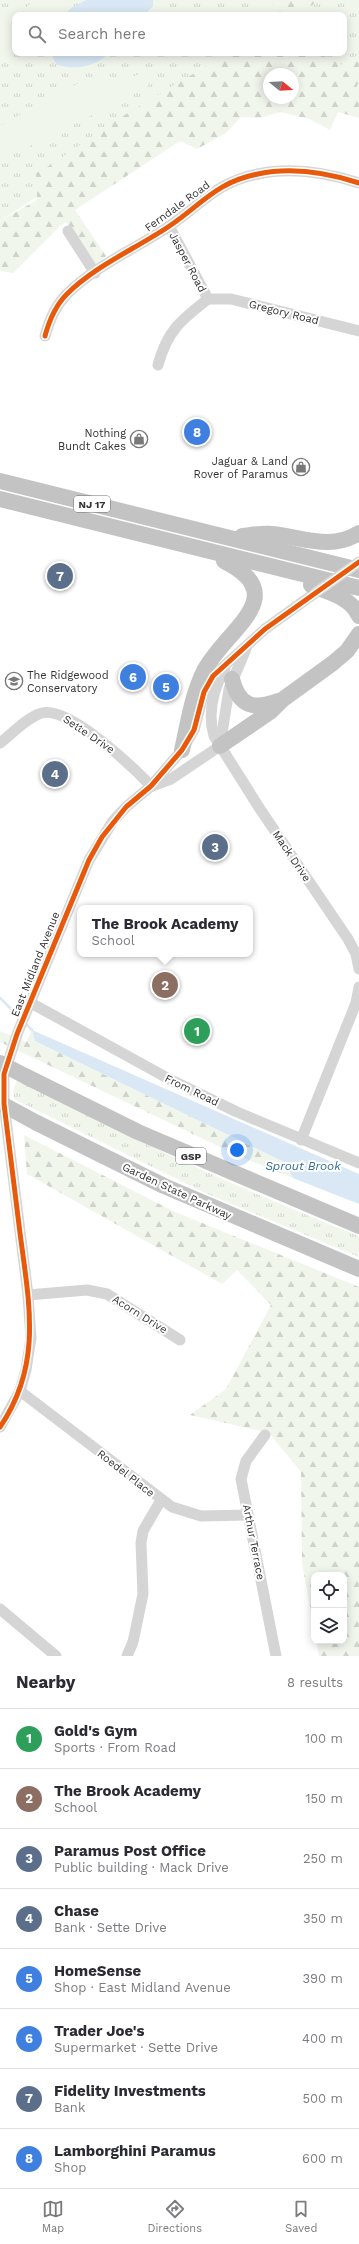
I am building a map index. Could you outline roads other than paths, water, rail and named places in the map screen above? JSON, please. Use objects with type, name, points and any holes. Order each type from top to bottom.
[{"type":"highway","name":"NJ 17","points":[[0,481],[359,570]]},
{"type":"highway","name":"NJ 17","points":[[0,499],[196,546],[248,561],[359,588]]},
{"type":"highway","points":[[224,536],[272,534],[336,542],[349,539],[359,533]]},
{"type":"highway","points":[[182,750],[196,692],[204,671],[218,649],[251,610],[256,598],[254,584],[245,572],[196,546]]},
{"type":"highway","points":[[319,559],[350,557],[359,560]]},
{"type":"highway","points":[[248,561],[339,596],[349,602],[359,616]]},
{"type":"highway","points":[[333,663],[355,641],[359,634]]},
{"type":"highway","points":[[220,746],[270,712],[282,700],[333,663],[359,647]]},
{"type":"highway","points":[[232,679],[237,694],[249,704],[262,706],[282,700]]},
{"type":"highway","name":"GSP","points":[[0,1063],[138,1132],[359,1226]]},
{"type":"highway","name":"Garden State Parkway","points":[[0,1103],[164,1186],[359,1269]]},
{"type":"street","name":"Ferndale Road","points":[[45,336],[54,313],[66,295],[95,273],[169,226],[215,189],[257,174],[288,171],[339,177],[359,183]]},
{"type":"street","name":"Jasper Road","points":[[169,226],[208,299]]},
{"type":"street","points":[[68,231],[95,273]]},
{"type":"street","points":[[158,366],[163,348],[174,327],[208,299]]},
{"type":"street","name":"Gregory Road","points":[[208,299],[231,299],[359,331]]},
{"type":"street","name":"East Midland Avenue","points":[[0,1427],[20,1391],[26,1370],[31,1338],[28,1295],[2,1083],[17,1034],[89,860],[102,837],[126,807],[151,786],[182,750],[194,730],[207,686],[213,676],[265,629],[359,560]]},
{"type":"street","name":"East Midland Avenue","points":[[151,786],[171,780],[220,746],[227,699],[232,679],[248,645]]},
{"type":"street","name":"East Midland Avenue","points":[[220,746],[212,730],[211,715],[219,681],[228,662]]},
{"type":"street","name":"Sette Drive","points":[[0,743],[35,716],[47,712],[56,713],[78,725],[118,754],[151,786]]},
{"type":"street","name":"Mack Drive","points":[[220,746],[348,939],[356,954],[359,969]]},
{"type":"street","points":[[301,1140],[356,1003],[359,987]]},
{"type":"street","name":"From Road","points":[[31,1003],[171,1080],[301,1140],[359,1163]]},
{"type":"street","name":"Acorn Drive","points":[[28,1295],[87,1290],[107,1294],[180,1340]]},
{"type":"street","name":"Roedel Place","points":[[20,1391],[172,1507],[193,1515],[248,1515]]},
{"type":"street","name":"Arthur Terrace","points":[[265,1435],[246,1461],[241,1477],[276,1656]]},
{"type":"street","points":[[127,1656],[133,1642],[143,1594],[141,1544],[143,1531],[161,1500]]},
{"type":"street","points":[[0,1609],[56,1656]]},
{"type":"water","points":[[86,0],[153,0],[153,6],[147,12],[67,12],[71,8]]},
{"type":"water","points":[[52,56],[106,56],[98,62],[84,66],[70,67],[56,64]]},
{"type":"water","name":"Sprout Brook","points":[[32,1030],[359,1174],[359,1204],[293,1178],[284,1162],[35,1041]]},
{"type":"waterway","name":"Sprout Brook","points":[[0,998],[21,1019]]},
{"type":"waterway","name":"Sprout Brook","points":[[26,1024],[32,1030]]},
{"type":"place","name":"Lamborghini Paramus","points":[[197,432]]},
{"type":"place","name":"Nothing Bundt Cakes","points":[[139,439]]},
{"type":"place","name":"Jaguar & Land Rover of Paramus","points":[[301,467]]},
{"type":"place","name":"Fidelity Investments","points":[[60,576]]},
{"type":"place","name":"Trader Joe's","points":[[133,677]]},
{"type":"place","name":"The Ridgewood Conservatory","points":[[14,681]]},
{"type":"place","name":"HomeSense","points":[[166,687]]},
{"type":"place","name":"Chase","points":[[55,774]]},
{"type":"place","name":"Paramus Post Office","points":[[215,847]]},
{"type":"place","name":"The Brook Academy","points":[[165,985]]},
{"type":"place","name":"Gold's Gym","points":[[197,1031]]}]
